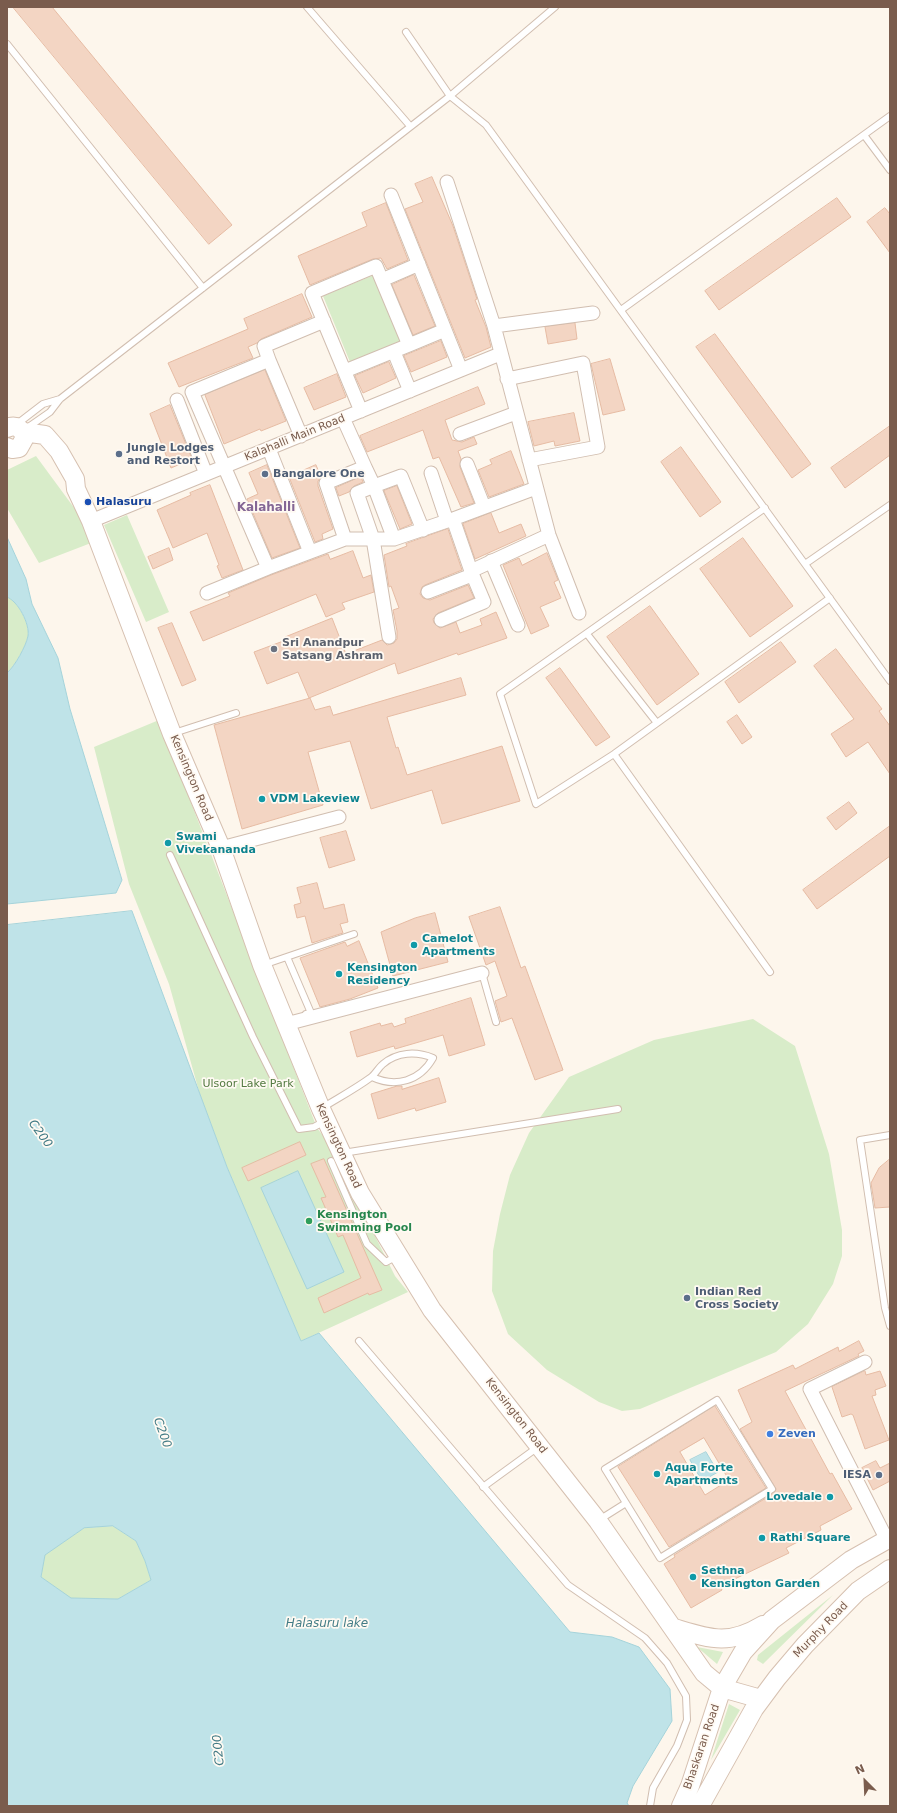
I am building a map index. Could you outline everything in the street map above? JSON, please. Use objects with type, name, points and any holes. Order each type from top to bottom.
[{"type":"main road","name":"Kensington Road","points":[[14,438],[47,437],[68,464],[76,479],[76,489],[91,521],[172,734],[221,848],[262,965],[324,1114],[336,1157],[432,1310],[598,1521],[704,1673],[722,1688],[761,1699]]},
{"type":"main road","points":[[674,1628],[711,1638],[725,1640],[750,1633],[772,1620],[851,1560],[889,1539]]},
{"type":"main road","name":"Murphy Road","points":[[761,1699],[805,1645],[858,1591],[890,1569]]},
{"type":"main road","points":[[722,1688],[743,1652],[772,1620]]},
{"type":"main road","name":"Bhaskaran Road","points":[[681,1806],[692,1778],[722,1688]]},
{"type":"main road","name":"Bhaskaran Road","points":[[700,1806],[761,1699]]},
{"type":"street","points":[[447,182],[494,326],[500,354],[549,535],[579,613]]},
{"type":"street","points":[[391,195],[461,370]]},
{"type":"street","points":[[382,280],[419,264]]},
{"type":"street","points":[[362,410],[312,293],[376,266],[409,345]]},
{"type":"street","points":[[494,326],[592,313]]},
{"type":"street","points":[[301,436],[264,346],[324,321]]},
{"type":"street","points":[[345,371],[445,330]]},
{"type":"street","points":[[394,352],[410,391]]},
{"type":"street","name":"Kalahalli Main Road","points":[[91,521],[500,354]]},
{"type":"street","points":[[268,568],[223,467],[192,392],[270,360]]},
{"type":"street","points":[[507,379],[583,363],[598,448],[528,460]]},
{"type":"street","points":[[177,400],[206,474]]},
{"type":"street","points":[[460,434],[516,413]]},
{"type":"street","points":[[342,418],[374,486],[394,539]]},
{"type":"street","points":[[269,449],[310,552]]},
{"type":"street","points":[[466,464],[484,507]]},
{"type":"street","points":[[345,539],[326,483],[365,467]]},
{"type":"street","points":[[431,473],[484,602],[441,620]]},
{"type":"street","points":[[389,637],[373,539],[357,493],[401,476],[423,530]]},
{"type":"street","points":[[207,593],[345,539],[394,539],[423,530],[536,488]]},
{"type":"street","points":[[428,592],[549,535]]},
{"type":"street","points":[[491,561],[518,625]]},
{"type":"street","points":[[221,848],[339,817]]},
{"type":"street","points":[[285,1022],[482,973]]},
{"type":"street","points":[[866,1362],[810,1389],[889,1539]]},
{"type":"lane","points":[[307,7],[410,126]]},
{"type":"lane","points":[[14,438],[50,412],[60,399],[450,96],[555,7]]},
{"type":"lane","points":[[406,32],[450,96],[486,125],[890,681]]},
{"type":"lane","points":[[7,44],[203,288]]},
{"type":"lane","points":[[621,310],[890,116]]},
{"type":"lane","points":[[864,135],[890,170]]},
{"type":"lane","points":[[14,438],[43,404],[60,399]]},
{"type":"lane","points":[[805,564],[890,505]]},
{"type":"lane","points":[[764,508],[500,694],[536,804],[614,754],[830,598]]},
{"type":"lane","points":[[587,634],[656,723]]},
{"type":"lane","points":[[172,734],[236,713]]},
{"type":"lane","points":[[614,754],[770,972]]},
{"type":"lane","points":[[170,856],[253,1037],[299,1129],[314,1127],[324,1114],[372,1077],[383,1064],[398,1055],[416,1053],[433,1058],[418,1075],[404,1082],[387,1083],[372,1077]]},
{"type":"lane","points":[[262,965],[354,934]]},
{"type":"lane","points":[[285,1022],[311,1013],[287,957]]},
{"type":"lane","points":[[482,973],[496,1022]]},
{"type":"lane","points":[[336,1157],[618,1109]]},
{"type":"lane","points":[[890,1135],[860,1140],[885,1308],[890,1326]]},
{"type":"lane","points":[[359,1340],[568,1585],[645,1638],[667,1663],[686,1696],[687,1720],[677,1746],[653,1788],[650,1806]]},
{"type":"lane","points":[[717,1400],[772,1489],[660,1558],[626,1503],[605,1469],[717,1400]]},
{"type":"lane","points":[[483,1487],[540,1446]]},
{"type":"lane","points":[[598,1521],[626,1503]]},
{"type":"green space","points":[[374,275],[401,341],[350,362],[323,296]]},
{"type":"green space","points":[[36,456],[86,524],[91,543],[39,563],[7,508],[7,470]]},
{"type":"green space","points":[[127,515],[169,612],[146,622],[104,525]]},
{"type":"green space","points":[[7,597],[15,603],[25,619],[28,636],[17,661],[7,673]]},
{"type":"green space","name":"Ulsoor Lake Park","points":[[159,720],[317,1128],[328,1142],[395,1276],[408,1292],[301,1341],[227,1167],[200,1095],[169,984],[129,884],[94,747]]},
{"type":"green space","points":[[753,1019],[795,1046],[829,1154],[842,1230],[842,1256],[833,1284],[808,1324],[776,1352],[640,1409],[622,1411],[599,1402],[547,1370],[508,1334],[492,1291],[493,1251],[500,1214],[510,1175],[529,1133],[569,1077],[654,1040]]},
{"type":"green space","points":[[113,1526],[136,1541],[145,1561],[151,1580],[118,1599],[70,1598],[41,1577],[44,1555],[84,1528]]},
{"type":"green space","points":[[833,1595],[763,1664],[757,1660],[758,1655]]},
{"type":"green space","points":[[697,1647],[723,1652],[717,1664]]},
{"type":"green space","points":[[729,1704],[740,1710],[711,1760]]},
{"type":"water","points":[[7,537],[26,579],[32,604],[58,658],[70,709],[122,880],[116,893],[7,904],[7,673],[17,661],[23,650],[27,640],[28,631],[25,619],[19,608],[11,599],[7,597]]},
{"type":"water","name":"Halasuru lake","points":[[132,911],[227,1167],[301,1341],[319,1333],[570,1632],[612,1637],[639,1647],[670,1689],[672,1721],[633,1786],[627,1803],[629,1806],[7,1806],[7,925]],"holes":[[[113,1526],[136,1541],[145,1561],[151,1580],[118,1599],[71,1598],[41,1577],[45,1555],[84,1528]]]},
{"type":"water","points":[[298,1171],[344,1272],[307,1289],[261,1188]]},
{"type":"water","points":[[706,1452],[718,1472],[702,1481],[690,1460]]},
{"type":"building","points":[[13,7],[52,7],[232,225],[209,244]]},
{"type":"building","points":[[432,177],[453,226],[477,299],[475,300],[486,327],[491,347],[465,358],[405,209],[423,202],[415,184]]},
{"type":"building","points":[[837,198],[851,217],[719,310],[705,291]]},
{"type":"building","points":[[386,203],[408,260],[387,269],[381,258],[373,259],[310,285],[298,256],[367,226],[362,213]]},
{"type":"building","points":[[885,208],[890,214],[890,253],[867,222]]},
{"type":"building","points":[[414,275],[435,326],[413,335],[392,285]]},
{"type":"building","points":[[302,294],[312,317],[261,339],[257,343],[248,347],[253,358],[179,387],[168,363],[248,329],[244,319]]},
{"type":"building","points":[[575,323],[577,339],[548,344],[545,327]]},
{"type":"building","points":[[715,334],[811,464],[792,478],[696,347]]},
{"type":"building","points":[[441,341],[447,357],[411,372],[404,356]]},
{"type":"building","points":[[610,359],[625,410],[603,415],[591,364]]},
{"type":"building","points":[[389,362],[396,378],[363,393],[355,376]]},
{"type":"building","points":[[265,370],[286,421],[261,431],[260,429],[224,444],[205,395]]},
{"type":"building","points":[[337,374],[346,397],[314,410],[304,388]]},
{"type":"building","points":[[478,387],[485,404],[445,420],[452,440],[462,442],[474,437],[477,444],[458,451],[461,459],[460,467],[474,503],[461,507],[439,457],[433,459],[423,430],[367,452],[360,436]]},
{"type":"building","points":[[170,405],[192,459],[171,468],[150,414]]},
{"type":"building","points":[[574,413],[580,441],[555,446],[554,441],[534,446],[528,422]]},
{"type":"building","points":[[890,426],[890,455],[845,488],[831,468]]},
{"type":"building","points":[[681,447],[721,502],[700,517],[661,462]]},
{"type":"building","points":[[511,451],[524,484],[489,497],[478,470],[492,464],[490,460]]},
{"type":"building","points":[[267,465],[300,548],[272,558],[247,499],[258,494],[249,473]]},
{"type":"building","points":[[316,465],[321,477],[318,481],[318,486],[333,529],[322,534],[323,539],[315,542],[289,477]]},
{"type":"building","points":[[361,477],[363,482],[354,486],[349,492],[339,496],[336,488]]},
{"type":"building","points":[[210,485],[243,570],[222,578],[217,566],[219,565],[207,533],[173,548],[157,510],[191,495],[190,493]]},
{"type":"building","points":[[397,486],[412,524],[400,529],[384,491]]},
{"type":"building","points":[[491,513],[499,533],[521,524],[526,536],[475,559],[463,524]]},
{"type":"building","points":[[448,529],[462,570],[425,585],[422,587],[420,594],[423,598],[430,600],[468,585],[474,598],[438,613],[433,619],[434,623],[440,628],[456,622],[460,633],[482,625],[480,619],[496,612],[507,638],[458,655],[457,653],[398,674],[395,663],[309,698],[298,672],[267,684],[254,652],[286,640],[285,637],[332,618],[346,654],[382,640],[387,645],[394,643],[397,639],[397,631],[393,610],[399,608],[391,586],[389,587],[384,555],[407,546],[406,544]]},
{"type":"building","points":[[743,538],[793,606],[750,637],[700,569]]},
{"type":"building","points":[[169,548],[173,560],[153,569],[148,557]]},
{"type":"building","points":[[353,551],[363,578],[371,575],[374,592],[342,603],[345,609],[326,617],[316,594],[203,641],[190,612],[230,596],[228,593],[271,575],[328,554],[330,559]]},
{"type":"building","points":[[547,553],[558,580],[554,582],[561,598],[540,607],[549,626],[531,634],[503,565],[519,558],[522,565]]},
{"type":"building","points":[[650,606],[699,674],[657,705],[607,637]]},
{"type":"building","points":[[172,623],[196,680],[182,686],[158,628]]},
{"type":"building","points":[[781,642],[796,662],[739,703],[725,682]]},
{"type":"building","points":[[836,649],[882,709],[879,711],[890,726],[890,774],[868,742],[846,757],[831,734],[854,719],[814,666]]},
{"type":"building","points":[[560,668],[610,737],[596,746],[546,678]]},
{"type":"building","points":[[461,678],[466,695],[387,717],[396,748],[398,747],[407,775],[502,746],[520,801],[442,824],[432,790],[371,809],[350,741],[308,752],[323,805],[242,829],[214,725],[310,698],[315,710],[330,706],[333,715]]},
{"type":"building","points":[[737,715],[752,737],[742,744],[727,722]]},
{"type":"building","points":[[849,802],[857,813],[836,830],[827,818]]},
{"type":"building","points":[[890,826],[890,856],[817,909],[803,890]]},
{"type":"building","points":[[346,831],[355,860],[329,868],[320,838]]},
{"type":"building","points":[[317,883],[324,909],[344,904],[348,922],[340,924],[343,933],[312,943],[305,916],[297,918],[294,905],[301,903],[297,888]]},
{"type":"building","points":[[500,907],[521,968],[525,966],[563,1070],[535,1080],[512,1018],[501,1022],[495,1001],[507,996],[495,961],[486,965],[469,917]]},
{"type":"building","name":"Camelot Apartments","points":[[435,913],[448,962],[393,976],[381,932],[415,918]]},
{"type":"building","name":"Kensington Residency","points":[[359,941],[378,988],[350,999],[320,1007],[300,958],[345,942],[347,946]]},
{"type":"building","points":[[471,998],[485,1045],[449,1056],[443,1035],[395,1049],[394,1046],[357,1057],[350,1032],[380,1023],[381,1026],[392,1023],[394,1027],[406,1023],[405,1019]]},
{"type":"building","points":[[439,1078],[446,1102],[416,1111],[415,1108],[378,1119],[371,1094],[397,1086],[402,1086],[402,1089]]},
{"type":"building","points":[[300,1142],[306,1155],[248,1181],[242,1168]]},
{"type":"building","points":[[324,1159],[382,1290],[369,1295],[368,1293],[324,1313],[318,1298],[361,1278],[343,1235],[338,1237],[321,1198],[326,1197],[311,1164]]},
{"type":"building","points":[[890,1159],[890,1207],[875,1208],[871,1183],[879,1168]]},
{"type":"building","points":[[859,1341],[864,1351],[858,1354],[859,1356],[785,1391],[830,1474],[832,1473],[852,1509],[820,1526],[821,1530],[786,1548],[789,1553],[720,1586],[722,1590],[691,1608],[664,1564],[675,1557],[674,1555],[774,1493],[776,1489],[740,1429],[752,1422],[738,1390],[793,1365],[795,1369],[838,1347],[839,1351]]},
{"type":"building","points":[[865,1371],[866,1375],[880,1371],[886,1386],[875,1390],[876,1395],[872,1396],[889,1440],[865,1449],[853,1415],[851,1414],[842,1417],[832,1387]]},
{"type":"building","name":"Aqua Forte Apartments","points":[[715,1406],[766,1488],[669,1547],[618,1467]],"holes":[[[704,1438],[729,1480],[705,1495],[680,1452]]]},
{"type":"building","points":[[876,1461],[880,1468],[890,1463],[890,1481],[873,1490],[862,1468]]},
{"type":"place","name":"Jungle Lodges and Restort","points":[[119,454]]},
{"type":"place","name":"Bangalore One","points":[[265,474]]},
{"type":"place","name":"Halasuru","points":[[88,502]]},
{"type":"place","name":"Sri Anandpur Satsang Ashram","points":[[274,649]]},
{"type":"place","name":"VDM Lakeview","points":[[262,799]]},
{"type":"place","name":"Swami Vivekananda","points":[[168,843]]},
{"type":"place","name":"Camelot Apartments","points":[[414,945]]},
{"type":"place","name":"Kensington Residency","points":[[339,974]]},
{"type":"place","name":"Kensington Swimming Pool","points":[[309,1221]]},
{"type":"place","name":"Indian Red Cross Society","points":[[687,1298]]},
{"type":"place","name":"Zeven","points":[[770,1434]]},
{"type":"place","name":"Aqua Forte Apartments","points":[[657,1474]]},
{"type":"place","name":"IESA","points":[[879,1475]]},
{"type":"place","name":"Lovedale","points":[[830,1497]]},
{"type":"place","name":"Rathi Square","points":[[762,1538]]},
{"type":"place","name":"Sethna Kensington Garden","points":[[693,1577]]},
{"type":"district","name":"Kalahalli","points":[[266,508]]},
{"type":"water label","name":"C200","points":[[40,1134]]},
{"type":"water label","name":"C200","points":[[162,1433]]},
{"type":"water label","name":"C200","points":[[219,1750]]}]
